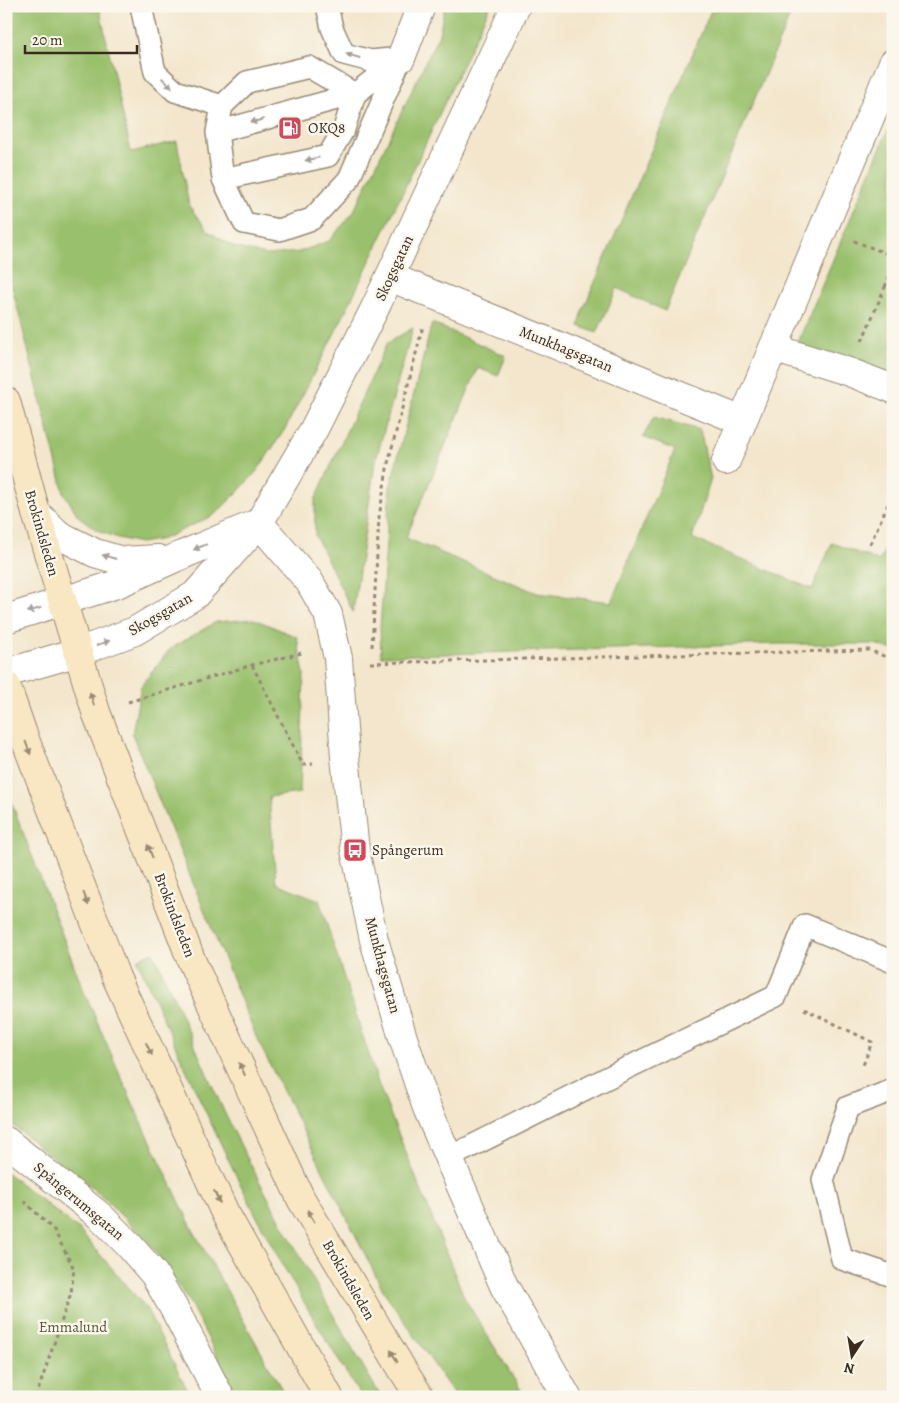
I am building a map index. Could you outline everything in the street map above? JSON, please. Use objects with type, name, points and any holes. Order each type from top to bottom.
[{"type":"main road","name":"Brokindsleden","points":[[6,401],[36,513],[96,712],[192,962],[301,1199],[420,1397]]},
{"type":"main road","points":[[6,685],[120,986],[224,1213],[329,1397]]},
{"type":"street","points":[[401,58],[421,6]]},
{"type":"street","name":"Skogsgatan","points":[[6,673],[78,652],[135,631],[195,595],[259,523],[314,429],[390,277],[516,6]]},
{"type":"street","points":[[726,461],[893,63]]},
{"type":"street","name":"Munkhagsgatan","points":[[390,277],[742,421]]},
{"type":"street","points":[[773,348],[849,372],[893,389]]},
{"type":"street","points":[[36,513],[59,535],[94,553],[122,561],[175,558]]},
{"type":"street","points":[[6,619],[117,584],[259,523]]},
{"type":"street","name":"Munkhagsgatan","points":[[259,523],[309,581],[328,614],[338,658],[345,757],[355,850],[374,940],[403,1038],[427,1108],[504,1286],[567,1397]]},
{"type":"street","name":"Spångerumsgatan","points":[[6,1140],[100,1216],[154,1274],[220,1397]]},
{"type":"lane","points":[[141,6],[155,72],[175,91],[222,106]]},
{"type":"lane","points":[[328,6],[332,28],[344,54],[371,61],[401,58]]},
{"type":"lane","points":[[355,94],[309,67],[247,82],[222,106],[217,132],[223,179],[244,224],[279,230],[312,219],[349,179],[401,58]]},
{"type":"lane","points":[[217,132],[355,94],[401,58]]},
{"type":"lane","points":[[223,179],[328,156],[344,128],[355,94]]},
{"type":"lane","points":[[448,1158],[624,1069],[776,996],[805,925],[893,962]]},
{"type":"lane","points":[[893,1090],[848,1107],[823,1180],[842,1259],[893,1276]]},
{"type":"path","points":[[823,229],[893,256]]},
{"type":"path","points":[[849,372],[893,267]]},
{"type":"path","points":[[885,287],[893,291]]},
{"type":"path","points":[[372,653],[379,516],[386,472],[431,294]]},
{"type":"path","points":[[870,544],[893,493]]},
{"type":"path","points":[[96,712],[252,664],[302,653],[371,663],[869,650],[893,660]]},
{"type":"path","points":[[252,664],[303,765],[314,764]]},
{"type":"path","points":[[776,996],[872,1042],[848,1107]]},
{"type":"path","points":[[20,1197],[54,1230],[74,1269],[72,1293],[36,1397]]},
{"type":"green space","points":[[6,6],[99,6],[131,152],[177,141],[189,206],[208,231],[234,247],[267,255],[299,252],[329,241],[353,213],[439,34],[445,6],[490,6],[342,319],[285,429],[257,471],[214,515],[163,539],[141,543],[118,538],[97,530],[78,516],[64,493],[6,263]]},
{"type":"green space","points":[[713,6],[794,6],[665,311],[617,288],[597,333],[579,326],[583,310]]},
{"type":"green space","points":[[893,118],[893,381],[796,347]]},
{"type":"green space","points":[[432,323],[506,356],[498,376],[478,368],[406,538],[537,593],[611,602],[675,450],[643,437],[654,417],[700,430],[711,479],[692,538],[812,589],[832,543],[879,561],[893,535],[893,650],[875,644],[779,644],[381,656],[380,628],[390,487]]},
{"type":"green space","points":[[413,328],[375,463],[353,612],[315,535],[315,500],[387,343]]},
{"type":"green space","points":[[254,619],[297,637],[304,674],[300,793],[269,797],[276,883],[319,900],[379,1086],[465,1299],[525,1397],[456,1397],[383,1290],[257,1039],[132,734],[141,686],[170,649],[216,622]]},
{"type":"green space","points":[[6,788],[83,989],[133,1104],[193,1230],[286,1397],[238,1397],[191,1305],[153,1248],[104,1198],[6,1120]]},
{"type":"green space","points":[[153,952],[217,1097],[263,1189],[381,1397],[361,1397],[309,1311],[260,1223],[198,1096],[137,959]]},
{"type":"green space","name":"Emmalund","points":[[6,1172],[79,1230],[146,1308],[191,1397],[6,1397]]},
{"type":"place","name":"OKQ8","points":[[290,128]]},
{"type":"place","name":"Spångerum","points":[[355,850]]}]
